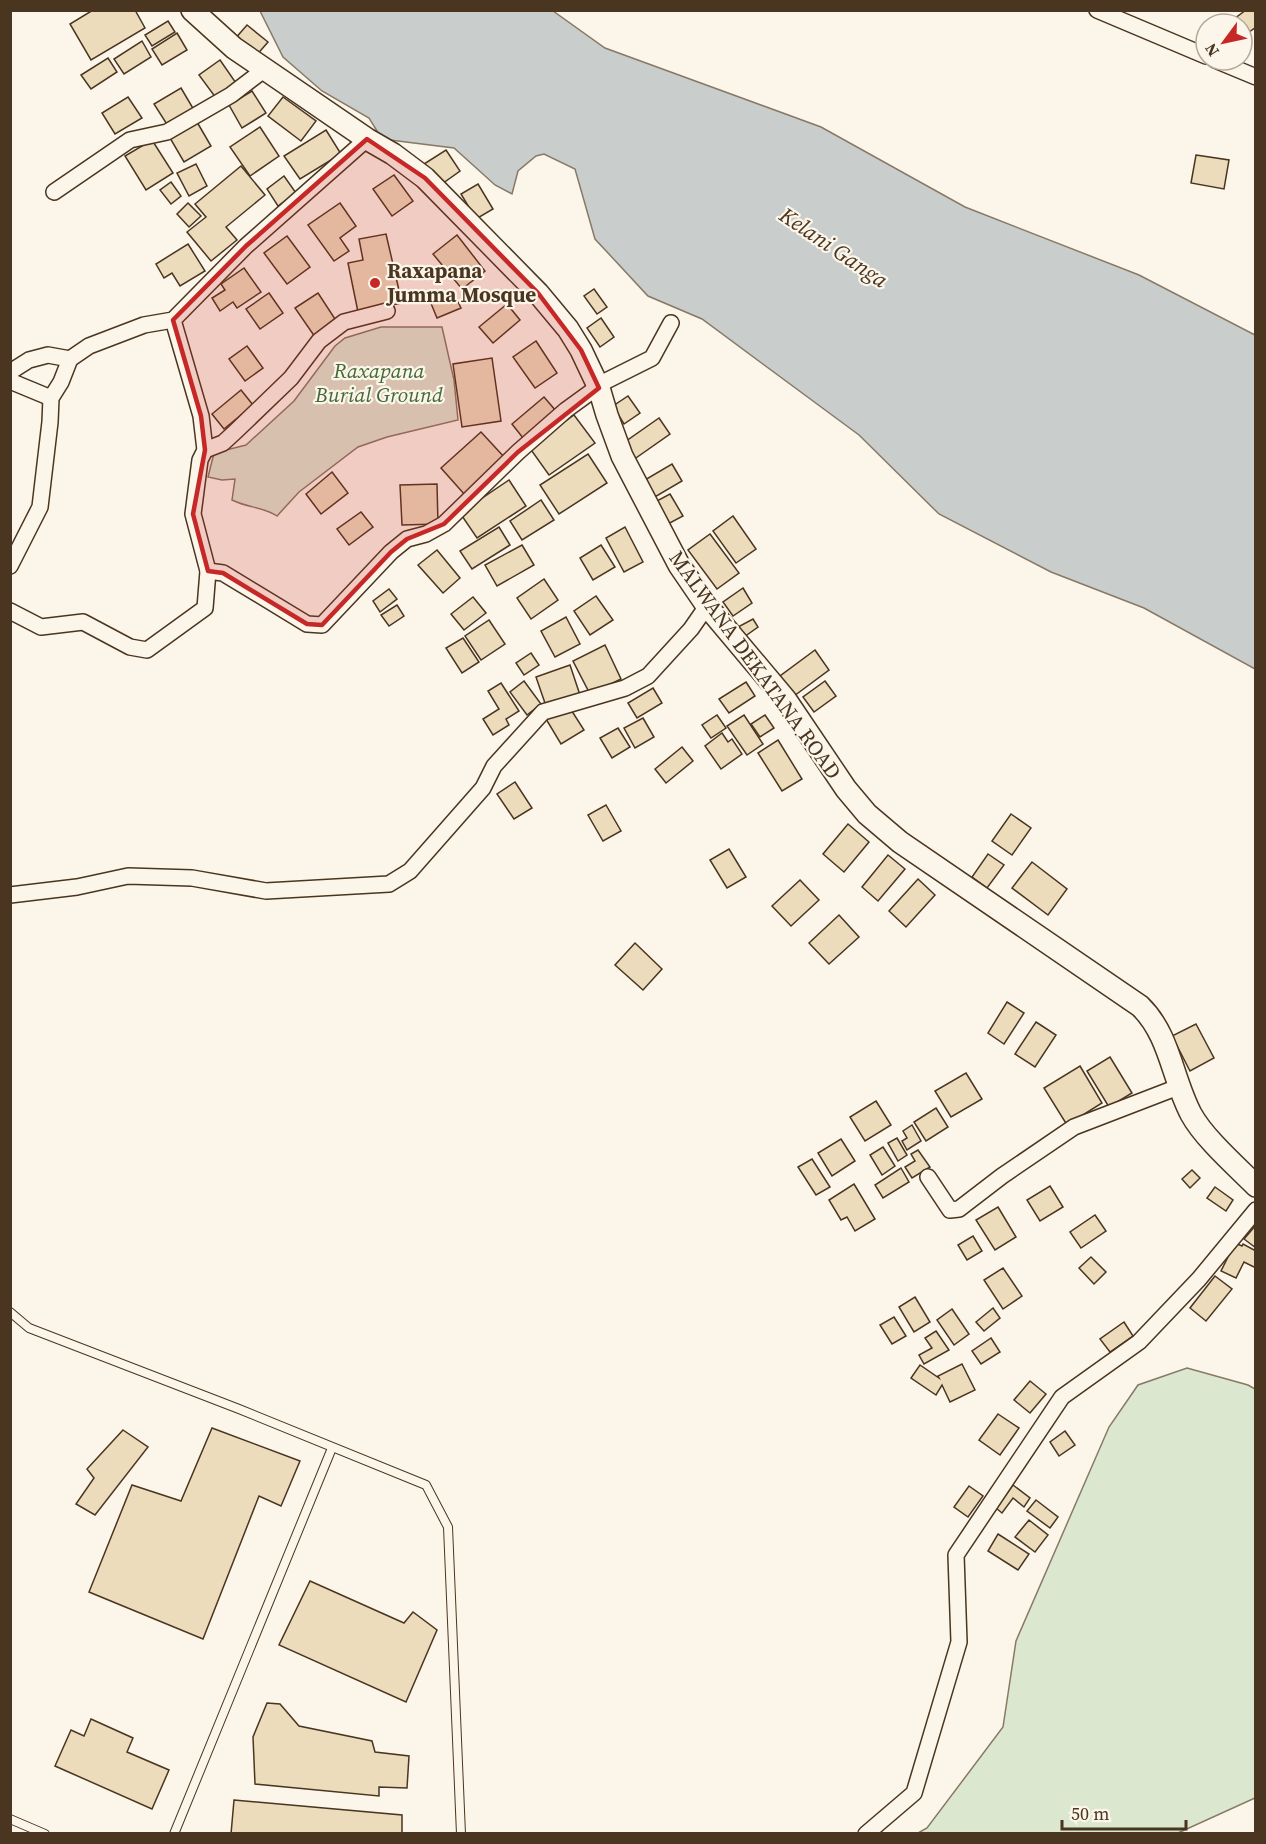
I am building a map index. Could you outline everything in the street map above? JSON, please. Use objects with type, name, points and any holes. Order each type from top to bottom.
[{"type":"main road","name":"MALWANA DEKATANA ROAD","points":[[192,10],[234,48],[367,139],[393,154],[425,178],[538,293],[568,329],[581,350],[598,388],[622,456],[679,565],[707,606],[786,700],[846,789],[867,814],[900,842],[962,882],[1140,1006],[1156,1024],[1178,1087],[1192,1116],[1216,1146],[1256,1186]]},
{"type":"street","points":[[1097,10],[1194,51]]},
{"type":"street","points":[[54,192],[130,140],[166,132],[231,95],[265,69]]},
{"type":"street","points":[[10,566],[40,507],[51,398],[61,382],[69,359],[89,346],[133,329],[173,320],[246,246],[367,139]]},
{"type":"street","points":[[205,450],[223,443],[236,431],[291,378],[319,341],[344,322],[387,310]]},
{"type":"street","points":[[10,611],[41,627],[83,622],[130,647],[147,650],[205,608],[207,571],[193,514],[200,460],[205,450],[201,416],[173,320]]},
{"type":"street","points":[[207,571],[223,573],[307,624],[322,625],[391,552],[407,539],[426,534],[444,524],[518,452],[566,410],[606,381],[652,358],[670,323]]},
{"type":"street","points":[[10,372],[29,360],[48,355],[69,359]]},
{"type":"street","points":[[10,381],[51,398]]},
{"type":"street","points":[[10,895],[77,887],[128,876],[192,878],[266,891],[389,884],[410,871],[483,788],[494,766],[543,712],[626,688],[648,676],[691,629],[707,606]]},
{"type":"street","points":[[928,1177],[950,1210],[959,1209],[1002,1176],[1074,1127],[1178,1087]]},
{"type":"street","points":[[866,1833],[914,1793],[960,1642],[956,1556],[1062,1396],[1139,1342],[1199,1279],[1256,1210]]},
{"type":"lane","points":[[10,1312],[28,1328],[239,1408],[426,1485],[448,1527],[461,1833]]},
{"type":"lane","points":[[174,1833],[332,1448]]},
{"type":"lane","points":[[10,1819],[45,1833]]},
{"type":"highlighted area","points":[[367,139],[425,178],[538,293],[581,350],[599,388],[518,452],[444,524],[407,539],[391,552],[322,625],[307,624],[223,573],[208,571],[193,514],[205,450],[201,416],[173,320],[246,246]]},
{"type":"green space","name":"Raxapana Burial Ground","points":[[381,327],[442,327],[454,380],[458,420],[387,437],[358,447],[299,492],[277,516],[232,500],[235,479],[222,480],[208,477],[214,453],[246,445],[294,401],[335,346],[345,338]]},
{"type":"green space","points":[[1187,1368],[1255,1389],[1255,1798],[1178,1833],[918,1833],[927,1828],[1003,1727],[1016,1641],[1109,1427],[1138,1385]]},
{"type":"water","name":"Kelani Ganga","points":[[260,11],[553,11],[605,48],[821,127],[965,207],[1139,275],[1255,335],[1255,669],[1144,608],[1051,572],[939,514],[859,435],[702,319],[648,296],[595,239],[575,169],[544,154],[536,156],[518,171],[512,194],[495,185],[454,148],[382,139],[369,118],[322,91],[283,57]]},
{"type":"building","points":[[93,10],[135,10],[145,28],[91,60],[70,24]]},
{"type":"building","points":[[1256,10],[1256,27],[1254,28],[1254,12],[1243,12]]},
{"type":"building","points":[[168,21],[175,32],[152,46],[145,35]]},
{"type":"building","points":[[247,25],[268,42],[255,57],[234,40]]},
{"type":"building","points":[[177,33],[187,50],[162,65],[152,49]]},
{"type":"building","points":[[142,41],[151,57],[124,74],[114,59]]},
{"type":"building","points":[[108,58],[117,72],[91,89],[81,75]]},
{"type":"building","points":[[220,60],[236,83],[216,98],[199,75]]},
{"type":"building","points":[[181,88],[194,110],[168,126],[154,104]]},
{"type":"building","points":[[252,91],[266,113],[242,128],[229,105]]},
{"type":"building","points":[[128,97],[142,118],[115,134],[102,113]]},
{"type":"building","points":[[283,97],[316,121],[301,141],[268,116]]},
{"type":"building","points":[[197,122],[211,146],[184,162],[170,138]]},
{"type":"building","points":[[260,127],[279,156],[250,176],[230,147]]},
{"type":"building","points":[[326,130],[341,154],[300,179],[284,156]]},
{"type":"building","points":[[152,140],[173,173],[146,190],[125,156]]},
{"type":"building","points":[[446,150],[460,171],[439,186],[424,164]]},
{"type":"building","points":[[1196,155],[1229,160],[1224,189],[1191,183]]},
{"type":"building","points":[[196,164],[207,186],[189,196],[177,173]]},
{"type":"building","points":[[241,166],[265,195],[226,227],[237,240],[211,261],[187,232],[206,217],[195,204]]},
{"type":"building","points":[[394,175],[413,201],[392,216],[373,189]]},
{"type":"building","points":[[284,176],[296,193],[278,206],[267,189]]},
{"type":"building","points":[[171,182],[181,196],[171,204],[160,190]]},
{"type":"building","points":[[478,184],[493,209],[476,219],[461,194]]},
{"type":"building","points":[[188,203],[201,216],[189,227],[177,214]]},
{"type":"building","points":[[340,203],[356,226],[340,238],[349,251],[334,261],[308,225]]},
{"type":"building","name":"Raxapana Jumma Mosque","points":[[386,234],[402,303],[358,312],[348,263],[363,260],[359,239]]},
{"type":"building","points":[[457,235],[485,271],[462,289],[433,254]]},
{"type":"building","points":[[287,236],[310,267],[287,284],[264,253]]},
{"type":"building","points":[[188,244],[205,271],[180,286],[172,273],[164,278],[156,264]]},
{"type":"building","points":[[244,268],[261,292],[237,308],[233,302],[220,311],[212,298],[225,290],[221,284]]},
{"type":"building","points":[[594,289],[607,307],[597,314],[584,296]]},
{"type":"building","points":[[453,291],[461,308],[437,318],[430,301]]},
{"type":"building","points":[[269,293],[283,313],[260,329],[246,309]]},
{"type":"building","points":[[318,293],[337,322],[315,337],[295,308]]},
{"type":"building","points":[[507,304],[520,320],[493,343],[479,327]]},
{"type":"building","points":[[601,318],[614,337],[600,347],[587,328]]},
{"type":"building","points":[[536,341],[557,373],[535,388],[513,357]]},
{"type":"building","points":[[247,346],[263,368],[245,381],[229,359]]},
{"type":"building","points":[[492,358],[501,421],[462,427],[453,364]]},
{"type":"building","points":[[241,390],[253,405],[224,429],[212,414]]},
{"type":"building","points":[[628,396],[640,413],[624,424],[613,406]]},
{"type":"building","points":[[544,397],[556,411],[523,438],[512,424]]},
{"type":"building","points":[[574,415],[595,443],[549,475],[529,447]]},
{"type":"building","points":[[659,418],[670,434],[633,460],[622,444]]},
{"type":"building","points":[[481,432],[505,458],[465,495],[441,468]]},
{"type":"building","points":[[588,454],[607,483],[559,514],[540,485]]},
{"type":"building","points":[[672,464],[682,481],[648,501],[638,484]]},
{"type":"building","points":[[332,472],[348,493],[321,514],[306,494]]},
{"type":"building","points":[[509,480],[526,506],[477,538],[460,513]]},
{"type":"building","points":[[437,484],[438,524],[402,525],[400,485]]},
{"type":"building","points":[[670,494],[683,516],[666,525],[653,503]]},
{"type":"building","points":[[541,500],[554,520],[522,540],[510,521]]},
{"type":"building","points":[[361,512],[373,527],[349,545],[337,529]]},
{"type":"building","points":[[733,516],[756,549],[736,563],[713,531]]},
{"type":"building","points":[[499,527],[510,545],[472,569],[460,551]]},
{"type":"building","points":[[625,527],[643,562],[624,572],[606,538]]},
{"type":"building","points":[[710,534],[739,573],[717,589],[688,550]]},
{"type":"building","points":[[522,545],[534,565],[497,586],[485,565]]},
{"type":"building","points":[[601,545],[615,567],[593,580],[580,558]]},
{"type":"building","points":[[437,550],[460,578],[443,593],[418,565]]},
{"type":"building","points":[[544,579],[558,600],[531,619],[517,598]]},
{"type":"building","points":[[743,588],[752,603],[733,616],[723,602]]},
{"type":"building","points":[[389,589],[397,599],[380,612],[373,601]]},
{"type":"building","points":[[596,596],[613,620],[590,635],[574,611]]},
{"type":"building","points":[[473,597],[486,613],[464,630],[451,614]]},
{"type":"building","points":[[397,605],[404,616],[389,626],[381,615]]},
{"type":"building","points":[[566,617],[580,644],[555,657],[541,631]]},
{"type":"building","points":[[753,619],[758,627],[744,637],[738,627]]},
{"type":"building","points":[[489,620],[505,644],[481,660],[465,636]]},
{"type":"building","points":[[463,638],[479,662],[462,673],[446,648]]},
{"type":"building","points":[[605,645],[621,679],[590,694],[573,661]]},
{"type":"building","points":[[815,650],[829,670],[794,696],[780,676]]},
{"type":"building","points":[[531,653],[539,665],[524,675],[516,663]]},
{"type":"building","points":[[570,665],[580,695],[546,706],[536,677]]},
{"type":"building","points":[[524,681],[541,704],[527,715],[510,692]]},
{"type":"building","points":[[825,681],[836,696],[814,712],[803,697]]},
{"type":"building","points":[[746,682],[755,696],[729,713],[719,699]]},
{"type":"building","points":[[501,683],[519,711],[506,719],[509,725],[493,735],[483,719],[499,709],[488,691]]},
{"type":"building","points":[[653,688],[662,703],[637,718],[628,703]]},
{"type":"building","points":[[568,705],[584,730],[561,744],[546,719]]},
{"type":"building","points":[[717,715],[726,728],[711,738],[702,725]]},
{"type":"building","points":[[744,715],[763,744],[747,755],[727,726]]},
{"type":"building","points":[[765,715],[774,728],[760,737],[751,724]]},
{"type":"building","points":[[643,718],[654,737],[635,748],[624,728]]},
{"type":"building","points":[[618,728],[630,747],[612,758],[600,738]]},
{"type":"building","points":[[722,733],[728,742],[732,739],[742,754],[721,769],[705,746]]},
{"type":"building","points":[[778,740],[802,779],[782,791],[758,753]]},
{"type":"building","points":[[682,747],[693,761],[666,783],[655,769]]},
{"type":"building","points":[[515,782],[532,808],[514,819],[497,794]]},
{"type":"building","points":[[606,805],[621,831],[603,841],[588,815]]},
{"type":"building","points":[[1011,814],[1031,828],[1012,855],[992,841]]},
{"type":"building","points":[[848,824],[869,842],[844,872],[823,854]]},
{"type":"building","points":[[729,849],[746,877],[727,888],[710,860]]},
{"type":"building","points":[[988,854],[1004,865],[987,888],[972,877]]},
{"type":"building","points":[[888,855],[905,869],[878,901],[862,887]]},
{"type":"building","points":[[1032,862],[1067,889],[1048,915],[1012,888]]},
{"type":"building","points":[[918,879],[935,895],[906,927],[889,911]]},
{"type":"building","points":[[800,880],[819,900],[791,926],[772,906]]},
{"type":"building","points":[[839,915],[859,937],[829,964],[809,943]]},
{"type":"building","points":[[635,943],[662,969],[643,990],[615,965]]},
{"type":"building","points":[[1007,1002],[1024,1013],[1004,1044],[988,1033]]},
{"type":"building","points":[[1036,1022],[1056,1035],[1035,1067],[1015,1054]]},
{"type":"building","points":[[1196,1024],[1214,1058],[1190,1071],[1172,1036]]},
{"type":"building","points":[[1110,1057],[1132,1093],[1109,1107],[1087,1071]]},
{"type":"building","points":[[1080,1066],[1102,1103],[1067,1125],[1044,1088]]},
{"type":"building","points":[[966,1073],[982,1099],[951,1117],[935,1091]]},
{"type":"building","points":[[876,1101],[891,1125],[865,1141],[850,1117]]},
{"type":"building","points":[[936,1108],[948,1127],[926,1141],[914,1122]]},
{"type":"building","points":[[912,1125],[921,1141],[907,1150],[902,1141],[907,1138],[903,1131]]},
{"type":"building","points":[[897,1138],[907,1155],[898,1161],[888,1143]]},
{"type":"building","points":[[841,1139],[855,1161],[832,1176],[818,1153]]},
{"type":"building","points":[[883,1147],[895,1166],[882,1175],[870,1155]]},
{"type":"building","points":[[918,1150],[930,1167],[912,1178],[905,1167],[915,1161],[911,1154]]},
{"type":"building","points":[[812,1159],[830,1187],[816,1195],[798,1167]]},
{"type":"building","points":[[901,1168],[909,1182],[883,1198],[875,1185]]},
{"type":"building","points":[[1192,1170],[1200,1178],[1190,1188],[1182,1179]]},
{"type":"building","points":[[854,1184],[875,1219],[855,1231],[847,1217],[841,1220],[829,1200]]},
{"type":"building","points":[[1050,1186],[1063,1207],[1040,1221],[1027,1200]]},
{"type":"building","points":[[1215,1187],[1233,1200],[1226,1211],[1207,1198]]},
{"type":"building","points":[[998,1207],[1016,1237],[995,1250],[976,1220]]},
{"type":"building","points":[[1095,1215],[1106,1231],[1081,1248],[1070,1232]]},
{"type":"building","points":[[1256,1225],[1256,1248],[1244,1239]]},
{"type":"building","points":[[973,1236],[982,1251],[967,1260],[958,1245]]},
{"type":"building","points":[[1235,1243],[1242,1246],[1243,1244],[1256,1251],[1256,1268],[1244,1262],[1236,1278],[1221,1271]]},
{"type":"building","points":[[1091,1257],[1106,1272],[1094,1284],[1079,1268]]},
{"type":"building","points":[[1003,1268],[1022,1296],[1003,1309],[984,1280]]},
{"type":"building","points":[[1215,1276],[1232,1289],[1206,1321],[1190,1308]]},
{"type":"building","points":[[915,1297],[930,1322],[914,1332],[899,1307]]},
{"type":"building","points":[[993,1308],[1000,1318],[984,1331],[976,1322]]},
{"type":"building","points":[[952,1309],[969,1334],[954,1345],[937,1320]]},
{"type":"building","points":[[894,1317],[906,1336],[892,1344],[880,1325]]},
{"type":"building","points":[[1124,1322],[1133,1336],[1110,1352],[1100,1339]]},
{"type":"building","points":[[936,1331],[949,1350],[924,1364],[919,1355],[932,1348],[925,1338]]},
{"type":"building","points":[[991,1338],[1000,1352],[981,1364],[972,1351]]},
{"type":"building","points":[[962,1364],[975,1390],[950,1402],[942,1385],[936,1395],[911,1378],[920,1365],[939,1378],[938,1376]]},
{"type":"building","points":[[1030,1381],[1046,1394],[1030,1413],[1014,1400]]},
{"type":"building","points":[[998,1414],[1019,1428],[1000,1455],[979,1440]]},
{"type":"building","points":[[212,1428],[300,1461],[281,1506],[259,1496],[203,1639],[89,1592],[132,1485],[181,1501]]},
{"type":"building","points":[[123,1430],[148,1447],[95,1515],[76,1504],[94,1478],[87,1469]]},
{"type":"building","points":[[1065,1431],[1075,1445],[1059,1456],[1050,1442]]},
{"type":"building","points":[[1013,1485],[1030,1498],[1024,1507],[1013,1498],[1002,1513],[996,1508]]},
{"type":"building","points":[[969,1486],[983,1496],[968,1517],[954,1507]]},
{"type":"building","points":[[1036,1500],[1058,1517],[1050,1528],[1027,1511]]},
{"type":"building","points":[[1029,1520],[1048,1535],[1035,1552],[1015,1537]]},
{"type":"building","points":[[998,1534],[1029,1554],[1018,1570],[988,1551]]},
{"type":"building","points":[[310,1581],[404,1623],[413,1612],[437,1630],[406,1702],[279,1645]]},
{"type":"building","points":[[267,1703],[280,1704],[299,1726],[372,1741],[375,1752],[409,1756],[407,1788],[379,1787],[379,1796],[255,1784],[253,1737]]},
{"type":"building","points":[[91,1719],[133,1738],[127,1752],[169,1770],[152,1809],[55,1766],[71,1730],[84,1736]]},
{"type":"building","points":[[234,1800],[402,1815],[402,1834],[231,1834]]},
{"type":"place","name":"Raxapana Jumma Mosque","points":[[375,283]]}]
